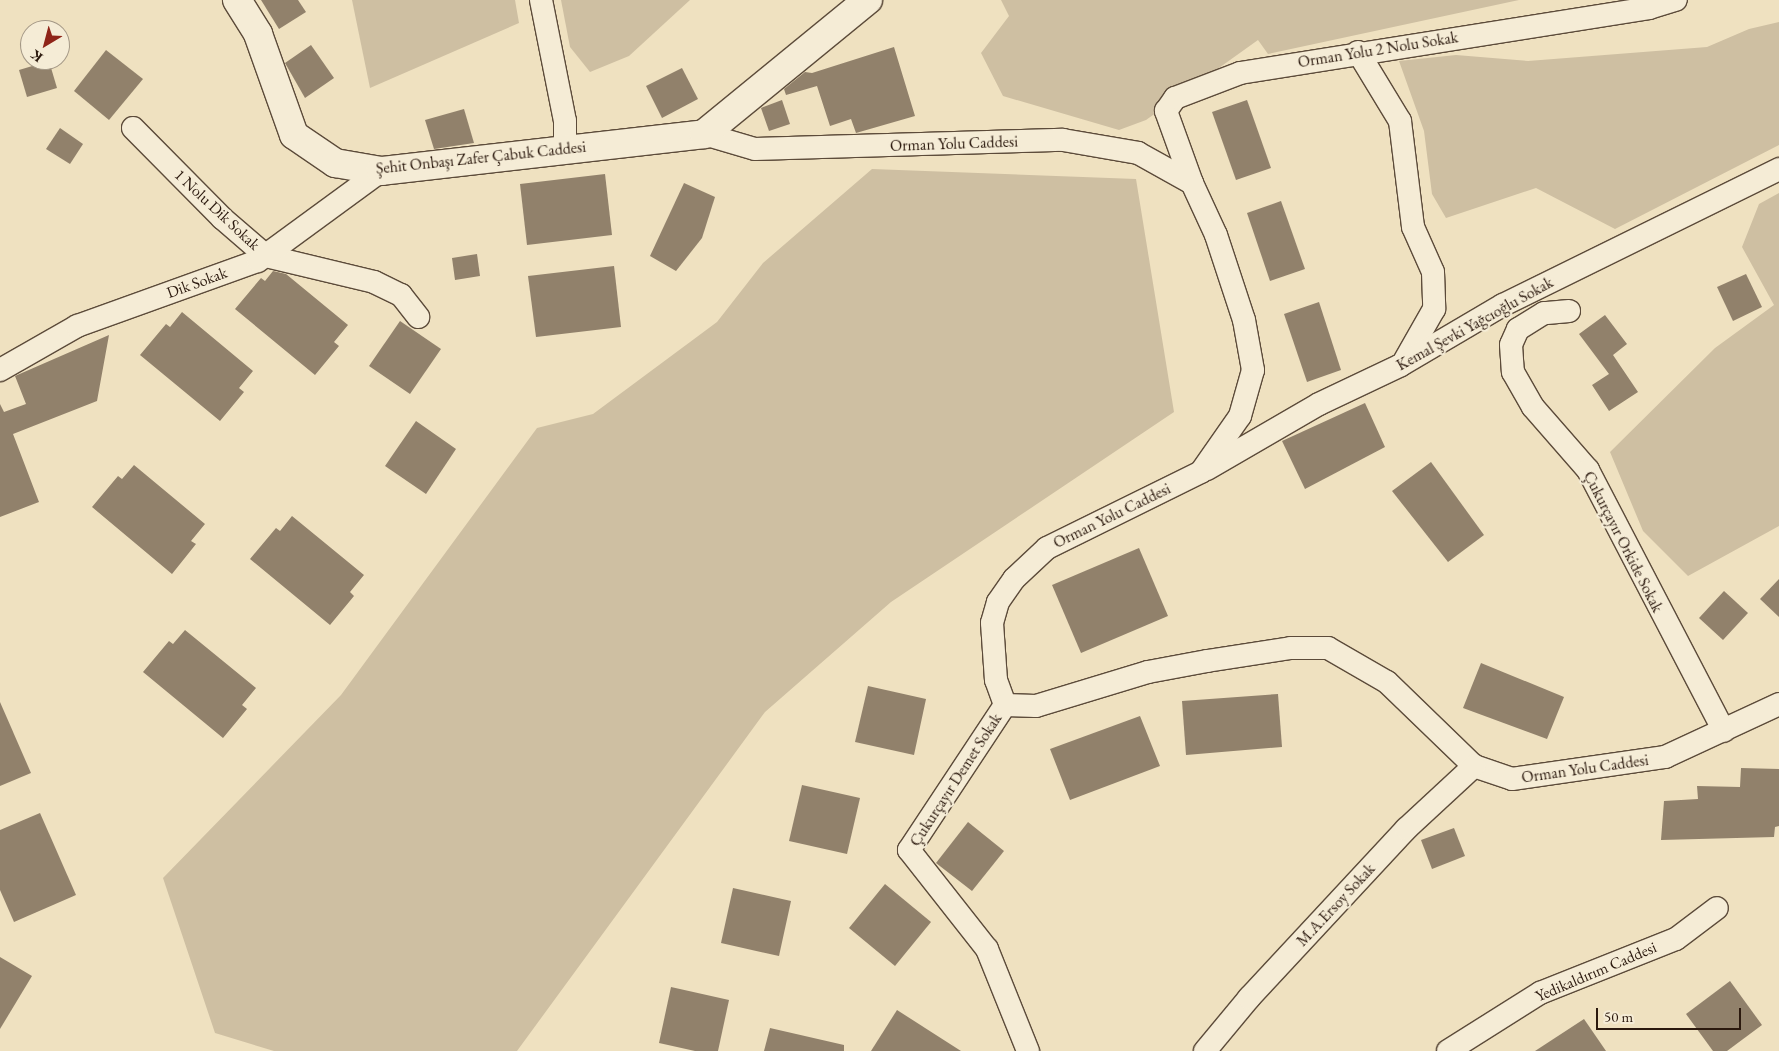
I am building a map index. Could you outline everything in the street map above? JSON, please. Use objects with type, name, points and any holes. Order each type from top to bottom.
[{"type":"street","name":"Şehit Onbaşı Zafer Çabuk Caddesi","points":[[238,0],[258,34],[294,135],[334,163],[381,171],[704,134]]},
{"type":"street","points":[[541,0],[566,121],[565,150]]},
{"type":"street","points":[[704,134],[868,0]]},
{"type":"street","name":"Orman Yolu 2 Nolu Sokak","points":[[1192,183],[1167,123],[1166,111],[1175,98],[1240,73],[1358,52],[1649,8],[1676,0]]},
{"type":"street","points":[[1358,52],[1400,121],[1413,227],[1433,272],[1434,309],[1401,365]]},
{"type":"street","name":"1 Nolu Dik Sokak","points":[[133,128],[222,218],[266,256],[374,282],[401,295],[418,317]]},
{"type":"street","name":"Orman Yolu Caddesi","points":[[704,134],[755,150],[1063,140],[1138,153],[1192,183],[1216,235],[1241,312],[1253,370],[1240,416],[1201,472],[1047,548],[1014,579],[998,602],[992,623],[993,661],[1005,705],[1036,706],[1148,672],[1207,661],[1292,648],[1328,648],[1387,682],[1474,766],[1512,779],[1600,768],[1664,757],[1724,731],[1779,704]]},
{"type":"street","name":"Kemal Şevki Yağcıoğlu Sokak","points":[[1201,472],[1319,404],[1401,365],[1503,305],[1779,169]]},
{"type":"street","name":"Dik Sokak","points":[[0,370],[77,326],[266,256],[381,171]]},
{"type":"street","name":"Çukurçayır Orkide Sokak","points":[[1569,311],[1544,313],[1518,329],[1511,345],[1513,372],[1533,407],[1588,470],[1724,731]]},
{"type":"street","name":"Çukurçayır Demet Sokak","points":[[1005,705],[909,850],[987,949],[1028,1051]]},
{"type":"street","name":"M.A.Ersoy Sokak","points":[[1205,1051],[1249,998],[1406,829],[1474,766]]},
{"type":"street","name":"Yedikaldırım Caddesi","points":[[1448,1051],[1540,993],[1676,939],[1717,908]]},
{"type":"shaded area","points":[[352,0],[515,0],[519,23],[370,88]]},
{"type":"shaded area","points":[[561,0],[690,0],[629,56],[590,72],[570,47]]},
{"type":"shaded area","points":[[1001,0],[1519,0],[1268,54],[1258,40],[1146,120],[1119,130],[1003,96],[981,53],[1009,16]]},
{"type":"shaded area","points":[[1779,22],[1779,145],[1615,229],[1536,188],[1446,218],[1432,194],[1424,131],[1399,61],[1456,55],[1528,61],[1707,47],[1749,29]]},
{"type":"shaded area","points":[[872,169],[1136,179],[1174,412],[891,602],[765,712],[517,1051],[274,1051],[215,1033],[163,878],[341,695],[537,428],[593,414],[717,322],[763,263]]},
{"type":"shaded area","points":[[1779,193],[1779,526],[1688,576],[1643,531],[1610,452],[1715,348],[1774,305],[1742,247],[1759,204]]},
{"type":"building","points":[[261,0],[298,0],[306,12],[279,29]]},
{"type":"building","points":[[311,45],[334,78],[305,98],[285,63]]},
{"type":"building","points":[[894,47],[915,116],[856,133],[851,119],[830,126],[817,86],[786,95],[784,89],[805,72],[812,73]]},
{"type":"building","points":[[106,50],[143,79],[109,120],[74,91]]},
{"type":"building","points":[[682,68],[698,99],[662,118],[646,86]]},
{"type":"building","points":[[19,70],[52,70],[57,88],[27,97]]},
{"type":"building","points":[[782,100],[790,124],[769,131],[761,108]]},
{"type":"building","points":[[1247,100],[1271,168],[1236,180],[1212,112]]},
{"type":"building","points":[[464,109],[474,143],[434,149],[425,120]]},
{"type":"building","points":[[60,128],[83,144],[70,164],[46,149]]},
{"type":"building","points":[[605,174],[612,235],[527,245],[520,184]]},
{"type":"building","points":[[684,183],[715,197],[702,238],[676,271],[650,256]]},
{"type":"building","points":[[1281,201],[1305,269],[1270,281],[1247,213]]},
{"type":"building","points":[[477,254],[480,276],[455,280],[452,258]]},
{"type":"building","points":[[614,266],[621,327],[536,337],[528,276]]},
{"type":"building","points":[[273,271],[286,274],[348,325],[334,342],[339,346],[315,375],[235,309],[261,278],[265,281]]},
{"type":"building","points":[[1746,274],[1762,307],[1733,321],[1717,287]]},
{"type":"building","points":[[1319,302],[1341,370],[1307,382],[1284,314]]},
{"type":"building","points":[[182,312],[253,371],[239,388],[244,392],[220,421],[140,355],[166,324],[170,327]]},
{"type":"building","points":[[1605,315],[1627,344],[1613,355],[1638,392],[1609,411],[1592,385],[1609,374],[1579,334]]},
{"type":"building","points":[[400,321],[441,349],[410,394],[369,366]]},
{"type":"building","points":[[109,335],[97,401],[13,434],[39,502],[0,517],[0,404],[4,412],[26,404],[15,376]]},
{"type":"building","points":[[1365,403],[1385,447],[1305,489],[1282,441]]},
{"type":"building","points":[[416,421],[456,449],[426,494],[385,466]]},
{"type":"building","points":[[1431,462],[1484,535],[1448,562],[1392,491]]},
{"type":"building","points":[[134,465],[205,524],[191,541],[196,544],[172,574],[92,507],[118,476],[122,479]]},
{"type":"building","points":[[292,516],[364,575],[350,592],[354,596],[330,625],[250,559],[276,528],[280,531]]},
{"type":"building","points":[[1139,548],[1168,616],[1081,653],[1052,585]]},
{"type":"building","points":[[1779,579],[1779,617],[1760,599]]},
{"type":"building","points":[[1724,591],[1748,613],[1723,640],[1699,618]]},
{"type":"building","points":[[185,630],[256,688],[242,705],[247,709],[223,738],[143,672],[169,641],[173,644]]},
{"type":"building","points":[[1481,663],[1564,697],[1547,739],[1463,708]]},
{"type":"building","points":[[868,686],[926,699],[914,755],[855,742]]},
{"type":"building","points":[[1278,694],[1282,747],[1186,755],[1182,701]]},
{"type":"building","points":[[0,702],[31,773],[0,786]]},
{"type":"building","points":[[1140,716],[1160,766],[1070,800],[1050,749]]},
{"type":"building","points":[[1741,768],[1779,769],[1779,826],[1775,827],[1774,837],[1661,840],[1664,801],[1698,799],[1697,786],[1740,787]]},
{"type":"building","points":[[802,785],[860,798],[847,854],[789,841]]},
{"type":"building","points":[[40,813],[76,895],[14,922],[0,890],[0,830]]},
{"type":"building","points":[[968,822],[1004,851],[972,891],[936,863]]},
{"type":"building","points":[[1454,828],[1465,856],[1432,869],[1421,840]]},
{"type":"building","points":[[885,884],[931,922],[895,966],[849,928]]},
{"type":"building","points":[[733,888],[791,901],[779,956],[721,943]]},
{"type":"building","points":[[0,957],[32,976],[0,1029]]},
{"type":"building","points":[[1730,981],[1762,1025],[1727,1051],[1713,1051],[1686,1014]]},
{"type":"building","points":[[671,987],[729,1000],[718,1051],[695,1051],[659,1043]]},
{"type":"building","points":[[897,1010],[961,1051],[871,1051]]},
{"type":"building","points":[[1584,1019],[1606,1051],[1535,1051]]},
{"type":"building","points":[[770,1028],[844,1045],[844,1051],[764,1051]]}]
